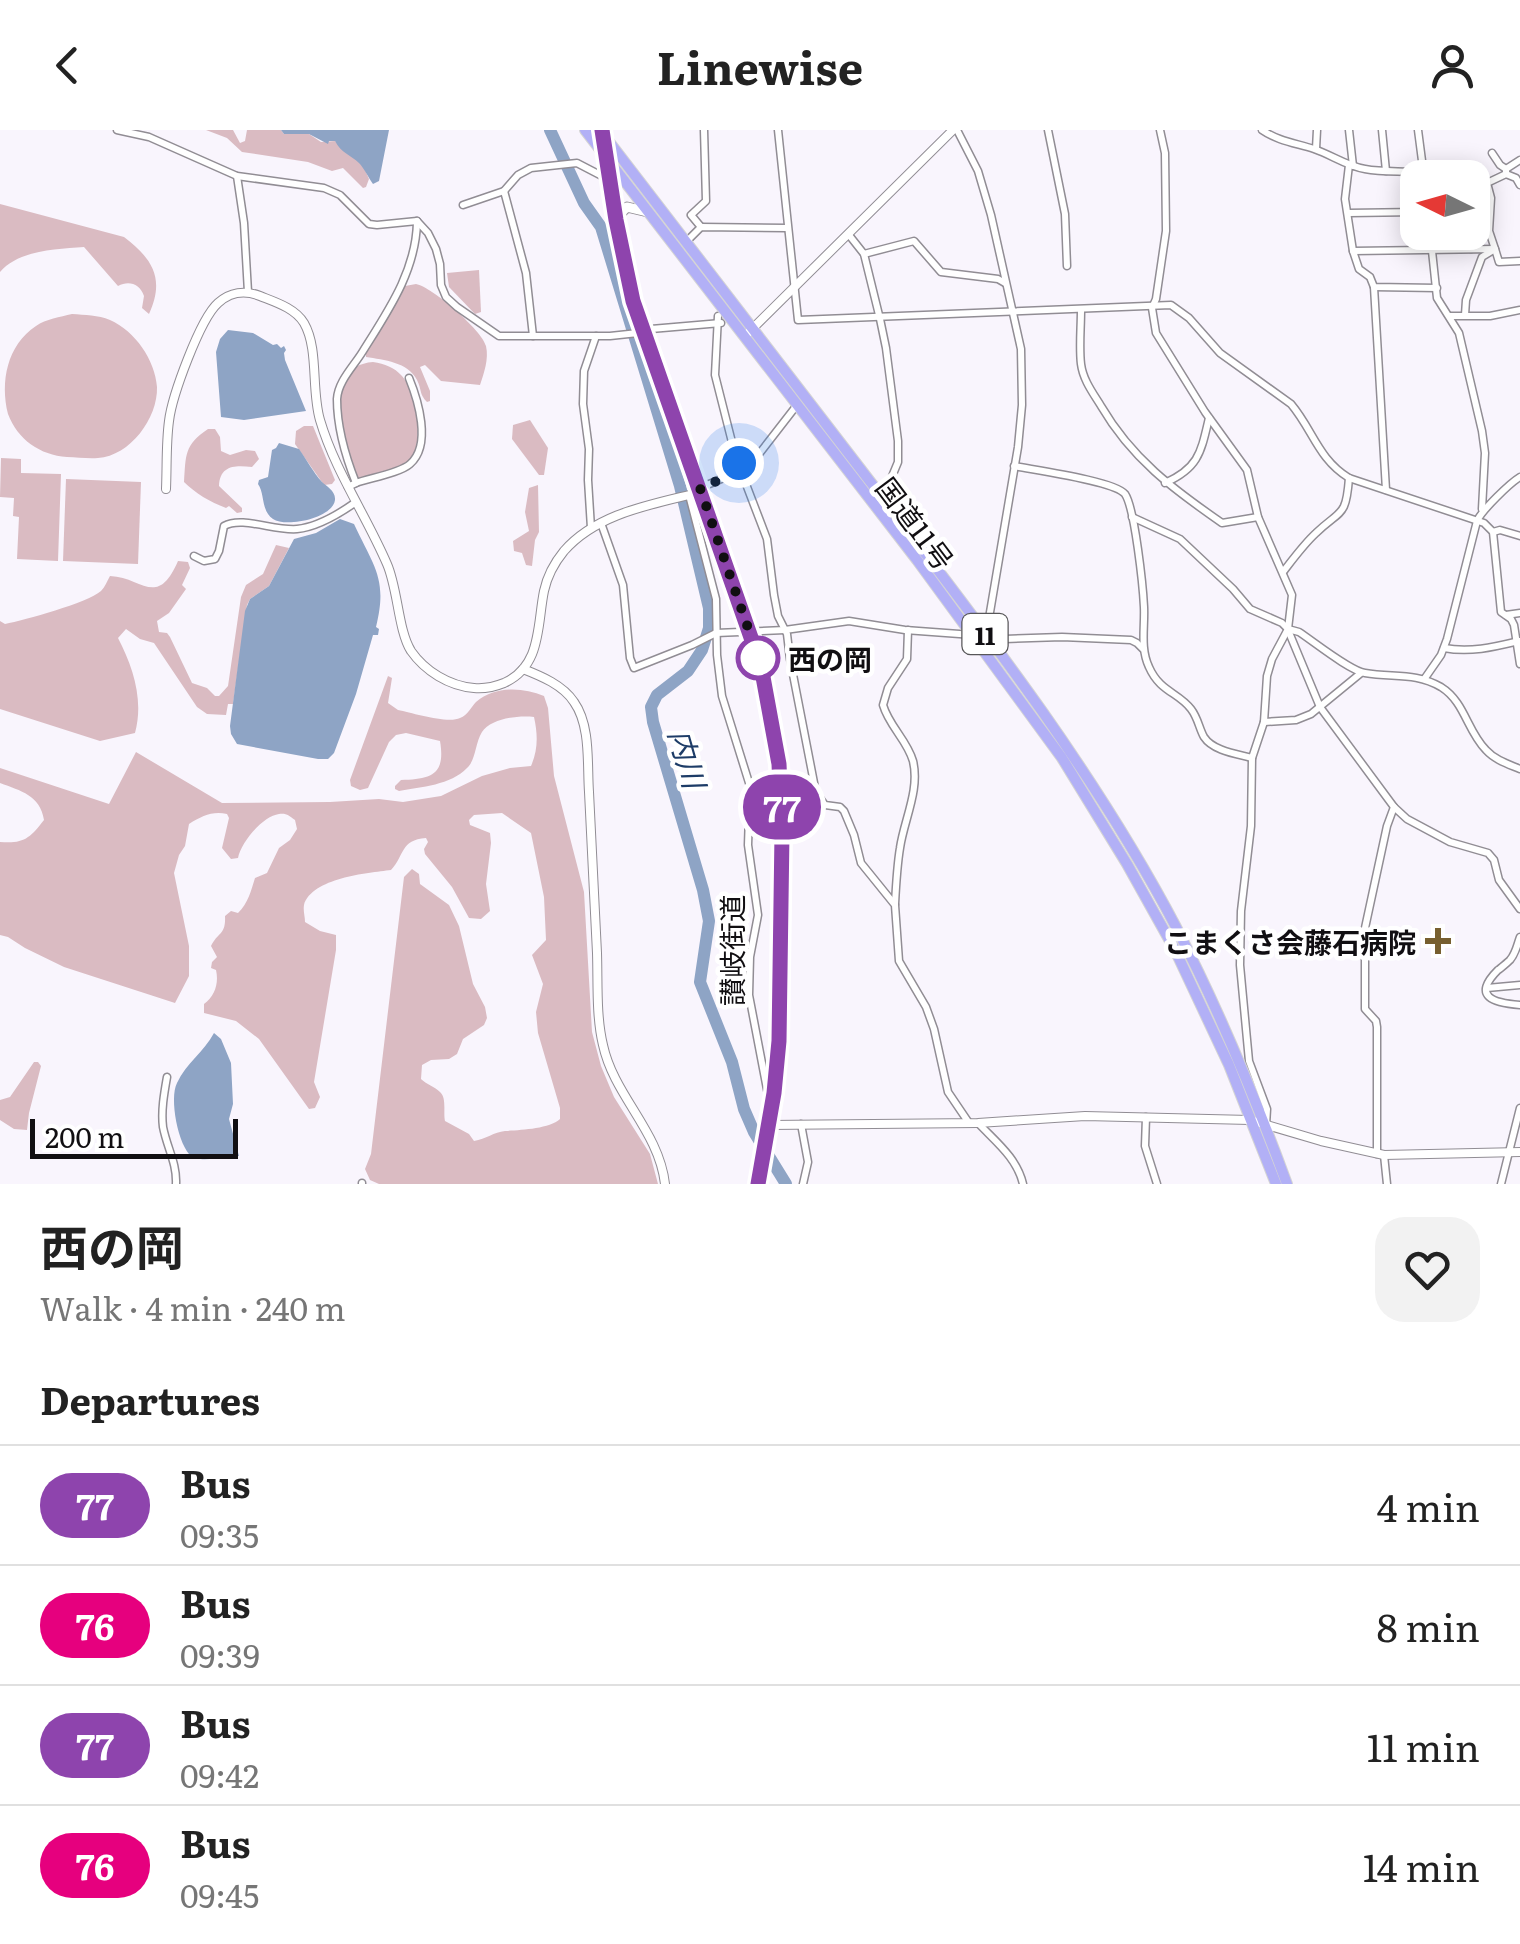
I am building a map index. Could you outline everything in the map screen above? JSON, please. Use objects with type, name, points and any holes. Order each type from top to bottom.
[{"type":"highway","name":"国道11号","points":[[585,130],[683,260],[750,333],[980,629],[1098,795],[1174,925],[1210,997],[1287,1184]]},
{"type":"highway","name":"国道11号","points":[[602,131],[686,241],[797,404],[876,498]]},
{"type":"highway","name":"国道11号","points":[[980,629],[1127,864],[1196,994],[1276,1184]]},
{"type":"main road","points":[[602,131],[616,220],[641,332],[750,630],[767,693],[779,764],[779,1041],[758,1184]]},
{"type":"main road","points":[[616,220],[627,207],[648,212]]},
{"type":"street","points":[[117,130],[149,137],[238,176],[324,188],[340,196],[369,224],[417,221]]},
{"type":"street","points":[[701,227],[692,216],[706,201],[704,130]]},
{"type":"street","points":[[778,130],[798,320],[1171,305],[1220,353],[1291,404],[1322,454],[1349,478],[1477,520],[1493,532],[1502,612],[1511,619],[1520,664]]},
{"type":"street","points":[[750,333],[955,130],[978,170],[1021,350],[1022,404],[1014,466],[980,629]]},
{"type":"street","points":[[1048,130],[1065,214],[1066,266]]},
{"type":"street","points":[[1160,130],[1165,153],[1166,232],[1152,308],[1156,333],[1247,470],[1258,516],[1292,595],[1288,629],[1267,676],[1264,722],[1252,758],[1251,826],[1242,911],[1240,965],[1249,1061],[1268,1109],[1266,1126]]},
{"type":"street","points":[[1262,130],[1273,138],[1316,150],[1351,166],[1400,172]]},
{"type":"street","points":[[1316,130],[1316,150]]},
{"type":"street","points":[[1349,130],[1351,166],[1345,199],[1353,251],[1359,269],[1370,277],[1374,287],[1386,490]]},
{"type":"street","points":[[1382,130],[1386,171]]},
{"type":"street","points":[[1418,130],[1422,160]]},
{"type":"street","points":[[1492,153],[1520,185]]},
{"type":"street","points":[[1490,181],[1520,160]]},
{"type":"street","points":[[463,205],[504,191],[518,175],[531,168],[577,163],[609,176]]},
{"type":"street","points":[[238,176],[248,292]]},
{"type":"street","points":[[504,191],[526,273],[533,336]]},
{"type":"street","points":[[1349,213],[1400,212]]},
{"type":"street","points":[[417,221],[436,248],[446,296],[499,336],[596,336],[718,321],[715,376],[741,471],[767,539],[778,616],[785,630],[816,793],[825,805],[844,811],[861,863],[895,905]]},
{"type":"street","points":[[417,221],[412,263],[337,396],[356,502],[388,566],[408,644],[424,666],[451,682],[481,688],[509,680],[523,669],[536,646],[548,578],[572,543],[602,523],[640,507],[687,496],[749,467],[797,404]]},
{"type":"street","points":[[686,241],[701,227],[788,228]]},
{"type":"street","points":[[849,235],[864,254],[880,319],[898,441],[898,462],[886,491],[876,498]]},
{"type":"street","points":[[1490,235],[1498,262],[1520,260]]},
{"type":"street","points":[[864,254],[914,241],[941,272],[998,279],[1006,284]]},
{"type":"street","points":[[1490,249],[1495,249]]},
{"type":"street","points":[[1466,315],[1466,300],[1482,257],[1495,249]]},
{"type":"street","points":[[1353,251],[1432,250],[1438,298],[1459,333],[1486,453],[1482,509],[1442,655],[1425,678]]},
{"type":"street","points":[[1374,287],[1436,288]]},
{"type":"street","points":[[166,489],[170,419],[182,372],[215,305],[234,294],[248,292],[286,307],[304,323],[310,339],[318,416],[352,485]]},
{"type":"street","points":[[1081,310],[1081,363],[1088,386],[1122,438],[1165,482],[1222,523],[1258,516]]},
{"type":"street","points":[[1448,316],[1490,316],[1520,310]]},
{"type":"street","points":[[591,529],[589,449],[583,404],[584,371],[596,336]]},
{"type":"street","points":[[352,485],[406,467],[418,454],[420,425],[409,378]]},
{"type":"street","points":[[1165,482],[1187,472],[1194,463],[1209,417]]},
{"type":"street","points":[[1014,466],[1116,488],[1124,494],[1132,517],[1148,667],[1158,684],[1189,705],[1209,744],[1252,758]]},
{"type":"street","points":[[1482,509],[1520,477]]},
{"type":"street","points":[[1282,572],[1316,533],[1340,515],[1348,497],[1349,478]]},
{"type":"street","name":"讃岐街道","points":[[687,496],[713,584],[714,634],[722,696],[750,786],[748,846],[758,915],[748,976],[771,1111]]},
{"type":"street","points":[[194,556],[210,562],[219,551],[224,526],[234,521],[300,529],[356,502]]},
{"type":"street","points":[[1132,517],[1180,539],[1250,609],[1288,629],[1320,707],[1394,807],[1407,819],[1450,842],[1488,853],[1499,880],[1520,909]]},
{"type":"street","points":[[602,523],[623,584],[634,668],[714,634],[849,622],[908,630],[993,626],[1005,639],[1062,636],[1130,640],[1144,650]]},
{"type":"street","points":[[1493,532],[1500,530],[1520,536]]},
{"type":"street","points":[[1504,616],[1520,613]]},
{"type":"street","points":[[1288,629],[1299,632],[1361,673],[1425,678],[1452,696],[1486,751],[1520,769]]},
{"type":"street","points":[[908,630],[906,659],[888,688],[883,705],[914,766],[914,784],[900,846],[895,905],[900,961],[934,1029],[948,1092],[974,1124],[1010,1156],[1020,1169],[1023,1184]]},
{"type":"street","points":[[1444,648],[1462,652],[1518,641]]},
{"type":"street","points":[[523,669],[566,693],[583,721],[601,1036],[615,1081],[646,1128],[666,1184]]},
{"type":"street","points":[[1264,722],[1296,720],[1311,714],[1361,673]]},
{"type":"street","points":[[1387,1184],[1381,1154],[1377,1026],[1365,1009],[1364,944],[1394,807]]},
{"type":"street","points":[[1520,937],[1518,952],[1486,988],[1494,1002],[1520,1006]]},
{"type":"street","points":[[1486,988],[1520,985]]},
{"type":"street","points":[[166,1078],[162,1116],[175,1162],[176,1184]]},
{"type":"street","points":[[1501,1184],[1520,1108]]},
{"type":"street","points":[[769,1124],[974,1124],[1085,1116],[1250,1120],[1381,1154],[1520,1152]]},
{"type":"street","points":[[1146,1117],[1145,1146],[1157,1184]]},
{"type":"street","points":[[801,1124],[808,1162],[803,1184]]},
{"type":"shaded area","points":[[206,130],[233,130],[240,143],[245,141],[247,130],[281,130],[284,134],[309,134],[321,142],[335,141],[363,165],[369,179],[363,188],[343,168],[332,171],[308,162],[242,152],[227,138]]},
{"type":"shaded area","points":[[0,204],[124,237],[149,262],[156,280],[149,314],[142,308],[144,296],[140,289],[130,283],[118,286],[84,247],[28,255],[0,272]]},
{"type":"shaded area","points":[[479,270],[481,312],[475,314],[449,287],[447,273]]},
{"type":"shaded area","points":[[416,284],[444,301],[482,339],[487,356],[480,385],[441,381],[425,365],[420,367],[430,391],[427,402],[408,369],[366,357],[405,286]]},
{"type":"shaded area","points":[[72,314],[105,318],[128,331],[148,357],[155,377],[156,399],[147,423],[131,443],[110,456],[86,458],[48,453],[24,439],[8,414],[6,377],[18,343],[40,324]]},
{"type":"shaded area","points":[[373,362],[392,368],[407,383],[417,418],[417,442],[415,452],[405,464],[358,480],[343,430],[341,393],[346,378],[356,367]]},
{"type":"shaded area","points":[[530,420],[548,448],[544,475],[539,475],[512,439],[513,425]]},
{"type":"shaded area","points":[[313,426],[335,480],[332,484],[324,485],[295,444],[296,431]]},
{"type":"shaded area","points":[[208,429],[215,429],[220,437],[221,451],[230,455],[255,451],[259,459],[252,467],[225,470],[220,479],[219,486],[242,512],[209,500],[184,482],[188,451]]},
{"type":"shaded area","points":[[1,458],[21,459],[21,473],[61,474],[58,561],[17,559],[19,517],[13,516],[14,498],[0,497]]},
{"type":"shaded area","points":[[66,479],[141,482],[138,564],[63,561]]},
{"type":"shaded area","points":[[538,485],[539,532],[532,566],[526,565],[522,553],[514,551],[513,541],[529,531],[525,512],[529,488]]},
{"type":"shaded area","points":[[276,545],[289,548],[269,586],[247,605],[233,704],[228,704],[226,715],[207,714],[197,707],[154,643],[126,629],[118,638],[136,684],[135,733],[100,741],[0,709],[0,621],[14,622],[83,601],[101,591],[110,576],[156,587],[163,584],[178,561],[188,562],[190,568],[182,585],[186,589],[169,613],[157,621],[159,632],[170,637],[192,683],[219,696],[228,686],[241,597],[246,585],[263,574]]},
{"type":"shaded area","points":[[388,676],[392,678],[388,703],[398,710],[439,719],[460,718],[483,697],[500,691],[527,691],[544,696],[554,776],[584,892],[592,1032],[614,1097],[650,1154],[658,1184],[379,1184],[370,1180],[365,1169],[371,1154],[404,877],[412,869],[419,874],[420,884],[449,905],[487,1018],[484,1025],[463,1039],[457,1054],[422,1065],[421,1079],[442,1095],[445,1121],[474,1141],[501,1132],[542,1127],[560,1119],[536,1012],[543,984],[532,955],[546,940],[544,897],[531,833],[502,813],[474,815],[469,820],[470,825],[490,833],[486,884],[490,911],[481,919],[469,918],[452,887],[425,854],[426,838],[407,845],[391,870],[342,878],[309,896],[304,905],[305,922],[336,935],[314,1082],[320,1097],[315,1108],[309,1109],[259,1039],[236,1021],[204,1013],[204,1004],[217,980],[216,970],[211,968],[217,957],[211,946],[223,930],[225,916],[231,911],[238,913],[255,878],[267,873],[279,848],[297,829],[295,820],[288,815],[266,819],[248,838],[238,858],[231,859],[222,848],[227,814],[207,815],[189,824],[174,873],[189,946],[189,976],[175,1003],[64,967],[0,935],[0,842],[26,838],[44,820],[34,799],[0,783],[0,768],[109,804],[136,752],[222,803],[379,799],[403,802],[441,796],[482,776],[531,766],[537,742],[534,717],[514,717],[486,727],[470,765],[444,782],[395,789],[401,780],[434,773],[441,762],[440,741],[406,733],[389,742],[368,788],[351,786]]},
{"type":"shaded area","points":[[34,1062],[41,1066],[27,1130],[14,1129],[0,1120],[0,1100],[10,1097]]},
{"type":"water","points":[[281,130],[389,130],[379,181],[373,184],[361,165],[335,141],[328,144],[309,134],[284,134]]},
{"type":"water","points":[[228,330],[253,333],[273,345],[284,346],[285,360],[306,411],[244,420],[221,417],[216,352]]},
{"type":"water","points":[[279,443],[299,449],[332,491],[335,500],[326,512],[308,520],[288,522],[269,516],[258,484],[268,477],[272,450]]},
{"type":"water","points":[[340,519],[354,524],[377,574],[380,597],[378,635],[373,635],[334,753],[328,759],[318,759],[237,744],[230,726],[245,611],[250,599],[269,586],[294,539],[316,533]]},
{"type":"water","points":[[214,1033],[221,1039],[231,1063],[233,1104],[229,1119],[239,1156],[196,1158],[187,1151],[179,1133],[175,1090],[185,1069]]},
{"type":"waterway","name":"内川","points":[[550,130],[584,203],[601,227],[680,486],[709,608],[709,628],[702,650],[688,671],[657,695],[651,707],[653,722],[709,921],[700,982],[732,1062],[744,1109],[786,1184]]},
{"type":"bus line","name":"77","points":[[602,130],[633,301],[761,666],[774,727],[782,797],[779,1041],[758,1184]]},
{"type":"place","name":"西の岡","points":[[758,658]]},
{"type":"place","name":"こまくさ会藤石病院","points":[[1438,941]]},
{"type":"route","points":[[739,463],[741,471],[700,488],[761,666],[758,658]]}]
